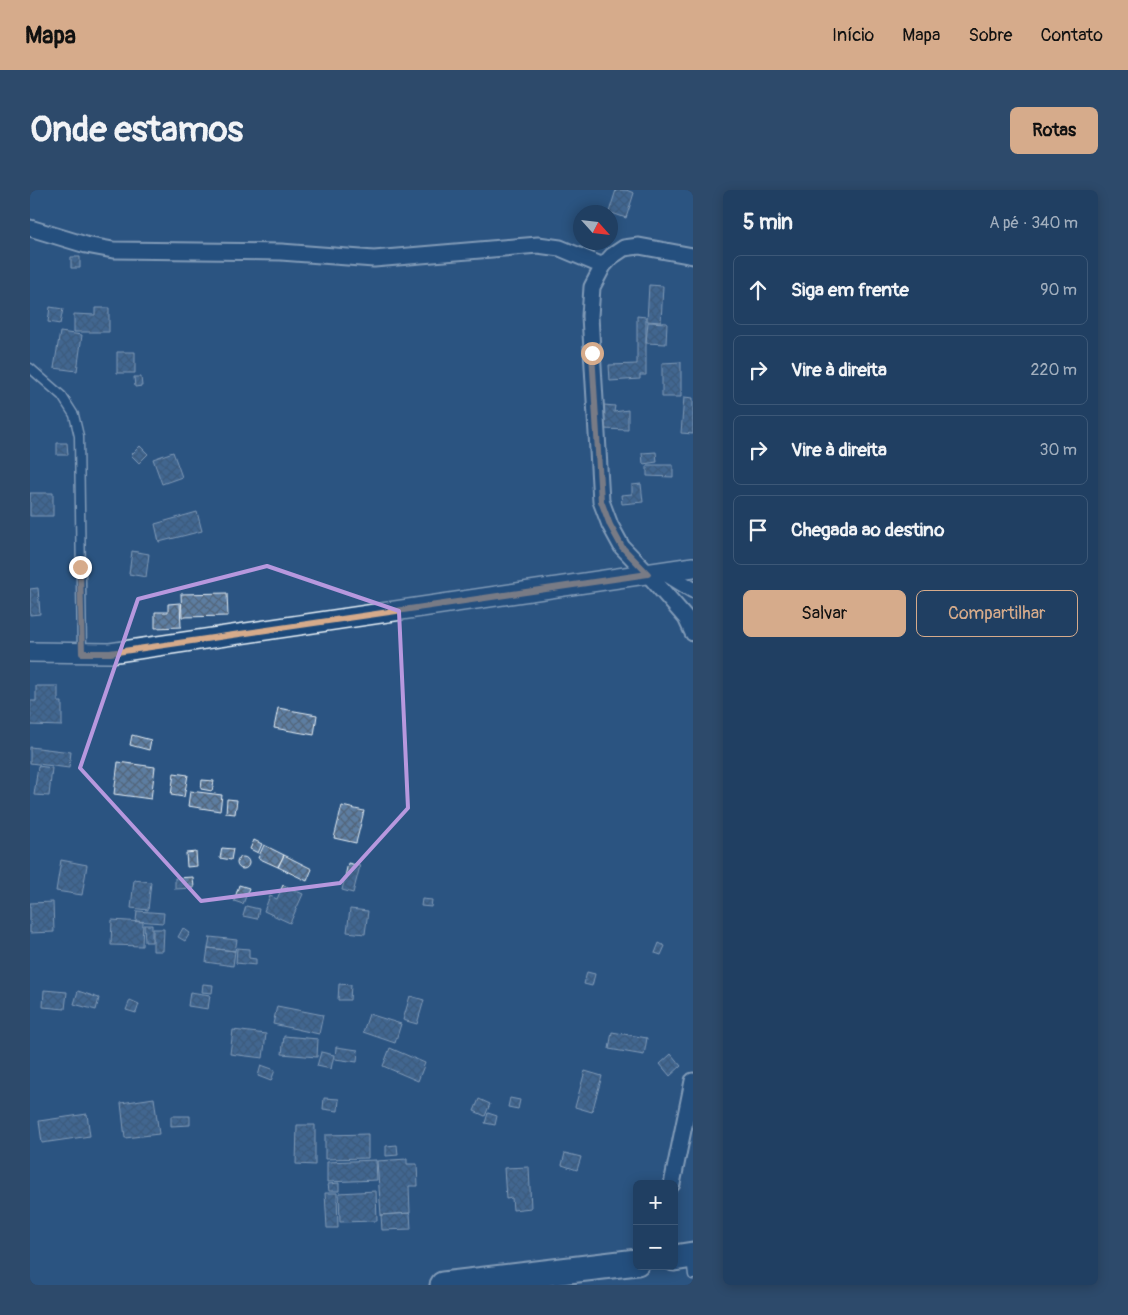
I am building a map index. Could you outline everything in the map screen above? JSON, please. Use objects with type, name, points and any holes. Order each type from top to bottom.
[{"type":"main road","points":[[443,1285],[633,1262]]},
{"type":"street","points":[[30,228],[86,246],[112,250],[281,252],[374,259],[538,245],[560,248],[603,266]]},
{"type":"street","points":[[693,256],[639,246],[624,248],[612,256],[603,266],[592,287],[590,316],[601,501],[610,525],[622,547],[655,572],[693,590]]},
{"type":"street","points":[[30,652],[110,653],[693,567]]},
{"type":"street","points":[[655,572],[686,618],[693,632]]},
{"type":"street","points":[[673,1180],[693,1081]]},
{"type":"lane","points":[[30,368],[62,396],[74,414],[79,436],[82,653]]},
{"type":"highlighted area","points":[[267,566],[399,611],[408,808],[340,883],[201,901],[80,768],[138,599]]},
{"type":"building","points":[[616,190],[626,190],[634,193],[626,218],[618,215],[618,205],[611,205]]},
{"type":"building","points":[[71,257],[80,257],[80,268],[71,268]]},
{"type":"building","points":[[649,285],[663,286],[661,322],[647,321]]},
{"type":"building","points":[[50,307],[63,309],[60,324],[48,322]]},
{"type":"building","points":[[95,308],[109,308],[109,332],[74,332],[74,314],[95,315]]},
{"type":"building","points":[[637,316],[646,317],[646,375],[640,375],[640,379],[610,381],[609,365],[637,364]]},
{"type":"building","points":[[648,322],[667,323],[666,344],[646,343]]},
{"type":"building","points":[[60,332],[82,335],[77,371],[54,368]]},
{"type":"building","points":[[117,352],[135,352],[135,373],[117,373]]},
{"type":"building","points":[[681,362],[681,397],[662,397],[662,363]]},
{"type":"building","points":[[134,377],[141,377],[142,386],[135,387]]},
{"type":"building","points":[[684,397],[693,398],[693,434],[681,433]]},
{"type":"building","points":[[604,405],[615,406],[614,412],[628,410],[628,430],[603,429]]},
{"type":"building","points":[[57,443],[67,443],[68,455],[57,455]]},
{"type":"building","points":[[140,446],[148,454],[139,463],[131,455]]},
{"type":"building","points":[[173,452],[182,477],[162,484],[153,459]]},
{"type":"building","points":[[656,452],[657,462],[643,464],[642,453]]},
{"type":"building","points":[[647,465],[673,465],[673,477],[647,476]]},
{"type":"building","points":[[641,484],[643,502],[622,504],[621,495],[632,494],[632,485]]},
{"type":"building","points":[[30,493],[53,493],[53,516],[30,516]]},
{"type":"building","points":[[197,512],[202,531],[159,542],[155,524]]},
{"type":"building","points":[[132,551],[149,554],[146,577],[129,574]]},
{"type":"building","points":[[38,588],[40,614],[30,615],[30,589]]},
{"type":"building","points":[[227,593],[228,616],[182,617],[181,594]]},
{"type":"building","points":[[180,603],[181,627],[155,628],[155,612],[168,612],[168,604]]},
{"type":"building","points":[[36,686],[58,686],[58,702],[62,702],[62,726],[30,725],[30,701],[36,701]]},
{"type":"building","points":[[278,708],[317,715],[314,735],[274,728]]},
{"type":"building","points":[[132,735],[151,740],[149,750],[130,745]]},
{"type":"building","points":[[30,747],[71,752],[69,768],[30,763]]},
{"type":"building","points":[[118,762],[155,767],[151,799],[114,794]]},
{"type":"building","points":[[38,766],[52,768],[49,796],[34,795]]},
{"type":"building","points":[[174,773],[188,775],[184,797],[171,795]]},
{"type":"building","points":[[202,780],[214,781],[212,791],[201,789]]},
{"type":"building","points":[[190,791],[222,795],[220,811],[188,806]]},
{"type":"building","points":[[227,799],[237,800],[235,814],[226,813]]},
{"type":"building","points":[[342,806],[364,811],[356,843],[334,838]]},
{"type":"building","points":[[254,840],[262,844],[258,853],[250,849]]},
{"type":"building","points":[[264,845],[284,855],[278,867],[258,858]]},
{"type":"building","points":[[222,848],[233,849],[231,860],[220,858]]},
{"type":"building","points":[[196,852],[197,866],[187,867],[186,853]]},
{"type":"building","points":[[284,855],[312,869],[307,881],[278,867]]},
{"type":"building","points":[[241,857],[245,857],[249,863],[245,869],[241,869],[237,865],[237,861]]},
{"type":"building","points":[[61,860],[87,865],[82,895],[56,891]]},
{"type":"building","points":[[348,863],[360,866],[353,893],[342,890]]},
{"type":"building","points":[[193,877],[194,888],[175,889],[175,878]]},
{"type":"building","points":[[134,880],[151,882],[148,910],[131,908]]},
{"type":"building","points":[[239,885],[249,888],[243,904],[234,901]]},
{"type":"building","points":[[283,885],[303,894],[290,923],[264,911],[270,896],[277,899]]},
{"type":"building","points":[[422,899],[432,900],[431,907],[421,906]]},
{"type":"building","points":[[53,902],[54,932],[30,933],[30,903]]},
{"type":"building","points":[[246,906],[259,909],[257,919],[243,916]]},
{"type":"building","points":[[350,909],[368,911],[365,934],[347,932]]},
{"type":"building","points":[[137,911],[164,913],[163,923],[136,921]]},
{"type":"building","points":[[112,920],[143,922],[142,946],[111,945]]},
{"type":"building","points":[[144,925],[152,925],[152,942],[145,942]]},
{"type":"building","points":[[183,928],[190,933],[185,941],[178,937]]},
{"type":"building","points":[[153,929],[164,929],[163,951],[153,951]]},
{"type":"building","points":[[210,937],[237,940],[235,951],[208,948]]},
{"type":"building","points":[[659,943],[665,946],[661,955],[655,953]]},
{"type":"building","points":[[208,948],[235,951],[233,966],[206,962]]},
{"type":"building","points":[[237,948],[249,949],[249,958],[256,959],[256,965],[236,963]]},
{"type":"building","points":[[587,972],[595,974],[592,986],[584,984]]},
{"type":"building","points":[[203,984],[213,985],[212,993],[202,992]]},
{"type":"building","points":[[339,984],[351,985],[350,1000],[338,1000]]},
{"type":"building","points":[[44,990],[67,992],[65,1009],[43,1007]]},
{"type":"building","points":[[78,991],[99,998],[96,1010],[74,1004]]},
{"type":"building","points":[[190,992],[210,995],[208,1009],[188,1006]]},
{"type":"building","points":[[410,996],[424,1000],[417,1024],[403,1020]]},
{"type":"building","points":[[130,1000],[139,1004],[136,1013],[126,1010]]},
{"type":"building","points":[[277,1006],[323,1015],[319,1034],[273,1024]]},
{"type":"building","points":[[369,1014],[401,1024],[395,1043],[363,1032]]},
{"type":"building","points":[[233,1030],[266,1034],[263,1058],[230,1054]]},
{"type":"building","points":[[612,1032],[647,1038],[644,1055],[609,1049]]},
{"type":"building","points":[[284,1036],[318,1039],[317,1057],[282,1054]]},
{"type":"building","points":[[336,1047],[358,1050],[357,1062],[335,1059]]},
{"type":"building","points":[[390,1048],[425,1063],[418,1081],[383,1066]]},
{"type":"building","points":[[321,1052],[334,1055],[331,1069],[317,1066]]},
{"type":"building","points":[[671,1054],[681,1066],[670,1076],[660,1064]]},
{"type":"building","points":[[261,1065],[275,1070],[271,1081],[258,1076]]},
{"type":"building","points":[[585,1071],[602,1076],[592,1112],[575,1107]]},
{"type":"building","points":[[154,1098],[159,1134],[125,1138],[121,1103]]},
{"type":"building","points":[[324,1098],[339,1099],[338,1111],[323,1109]]},
{"type":"building","points":[[510,1098],[520,1100],[518,1109],[508,1107]]},
{"type":"building","points":[[479,1099],[490,1104],[485,1116],[474,1111]]},
{"type":"building","points":[[488,1113],[497,1116],[495,1125],[485,1123]]},
{"type":"building","points":[[87,1114],[90,1136],[42,1143],[39,1121]]},
{"type":"building","points":[[171,1116],[190,1116],[190,1125],[171,1126]]},
{"type":"building","points":[[297,1125],[315,1125],[315,1165],[296,1164]]},
{"type":"building","points":[[368,1134],[368,1158],[325,1159],[325,1135]]},
{"type":"building","points":[[397,1145],[398,1155],[386,1156],[386,1146]]},
{"type":"building","points":[[565,1153],[581,1157],[577,1170],[562,1165]]},
{"type":"building","points":[[407,1159],[407,1164],[417,1164],[418,1186],[409,1186],[410,1213],[381,1215],[377,1161]]},
{"type":"building","points":[[376,1160],[377,1180],[327,1182],[327,1162]]},
{"type":"building","points":[[529,1167],[531,1208],[513,1210],[512,1198],[506,1199],[504,1168]]},
{"type":"building","points":[[339,1183],[339,1191],[329,1191],[328,1184]]},
{"type":"building","points":[[376,1191],[377,1221],[340,1222],[339,1193]]},
{"type":"building","points":[[325,1193],[337,1193],[338,1228],[327,1228]]},
{"type":"building","points":[[410,1213],[411,1229],[382,1230],[381,1215]]},
{"type":"route","points":[[80,567],[82,653],[110,653],[648,574],[622,547],[610,525],[601,501],[592,353]]}]
